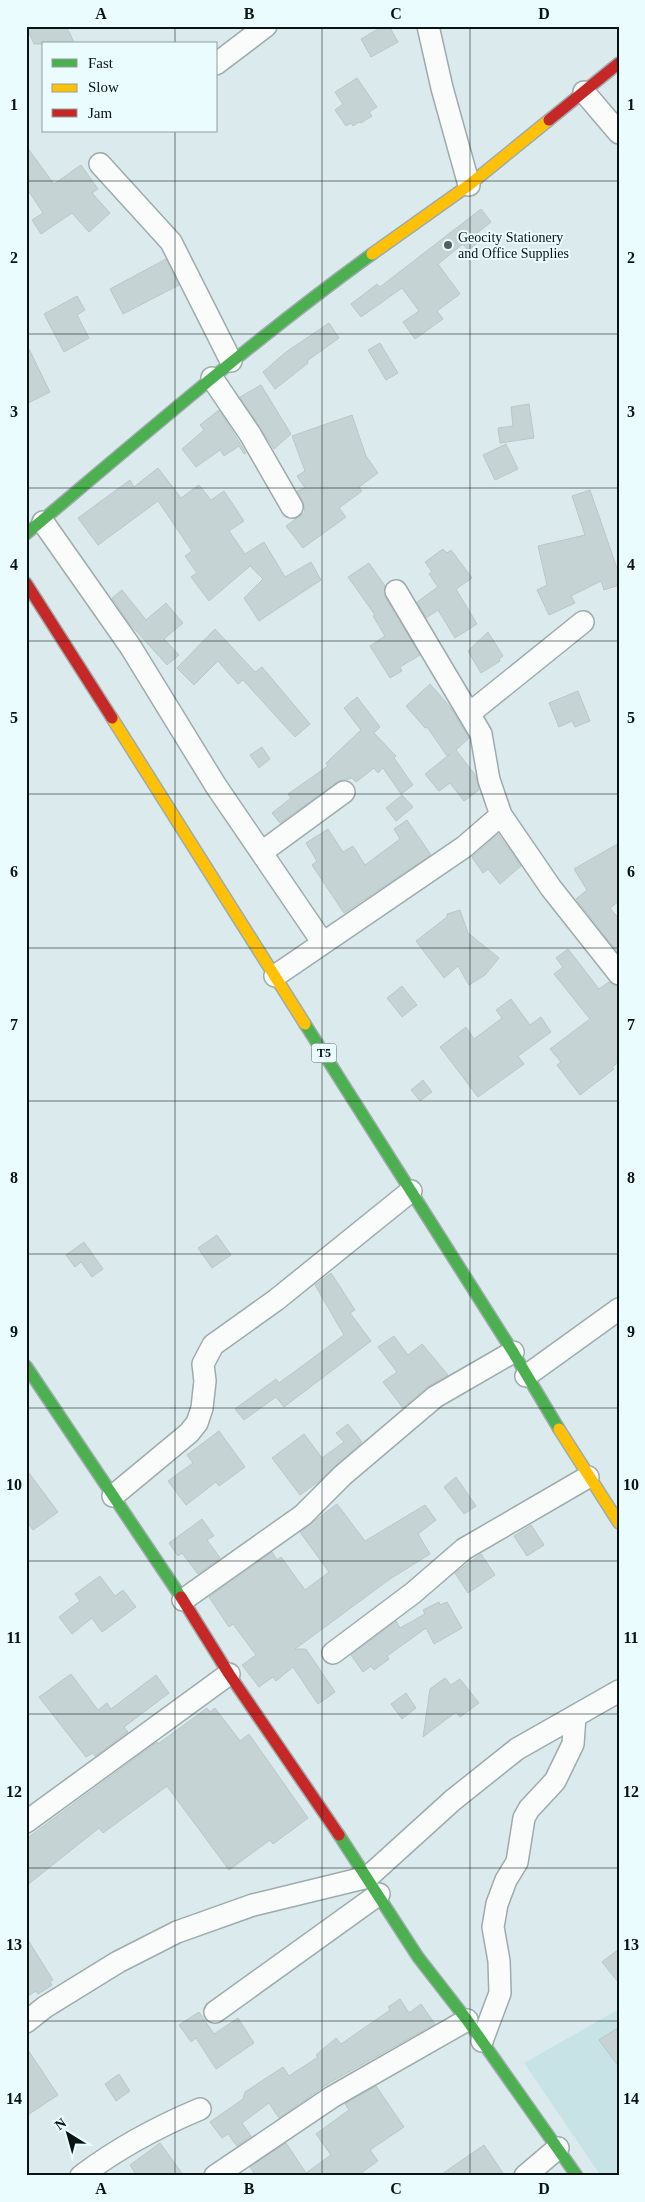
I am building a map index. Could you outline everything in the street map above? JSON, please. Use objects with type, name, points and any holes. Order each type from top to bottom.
[{"type":"main road","points":[[35,528],[231,361],[310,299],[469,185],[619,63]]},
{"type":"main road","name":"T5","points":[[26,583],[412,1191],[513,1352],[526,1376],[546,1405],[588,1477],[619,1524]]},
{"type":"main road","points":[[26,1366],[183,1600],[229,1674],[373,1885],[418,1957],[467,2020],[577,2176]]},
{"type":"street","points":[[218,62],[266,26]]},
{"type":"street","points":[[428,26],[469,185]]},
{"type":"street","points":[[584,92],[619,133]]},
{"type":"street","points":[[100,164],[171,242],[231,361]]},
{"type":"street","points":[[212,378],[250,434],[292,508]]},
{"type":"street","points":[[35,528],[130,646],[216,786],[324,943]]},
{"type":"street","points":[[396,590],[448,680],[482,734],[489,780],[500,815],[551,888],[619,974]]},
{"type":"street","points":[[470,713],[582,622]]},
{"type":"street","points":[[262,852],[344,792]]},
{"type":"street","points":[[275,976],[464,847],[500,815]]},
{"type":"street","points":[[113,1496],[189,1434],[197,1423],[202,1408],[205,1381],[203,1364],[212,1346],[276,1300],[412,1191]]},
{"type":"street","points":[[526,1376],[619,1309]]},
{"type":"street","points":[[183,1600],[303,1515],[343,1475],[435,1397],[513,1352]]},
{"type":"street","points":[[333,1653],[413,1593],[464,1549],[588,1477]]},
{"type":"street","points":[[26,1822],[229,1674]]},
{"type":"street","points":[[214,2012],[373,1885],[453,1800],[517,1749],[619,1691]]},
{"type":"street","points":[[482,2041],[500,1993],[499,1962],[493,1927],[497,1904],[506,1880],[517,1862],[524,1818],[529,1809],[555,1782],[572,1744],[574,1716]]},
{"type":"street","points":[[26,2022],[45,2007],[118,1962],[177,1932],[253,1905],[373,1885]]},
{"type":"street","points":[[215,2176],[244,2168],[332,2097],[467,2020]]},
{"type":"street","points":[[81,2176],[104,2159],[160,2126],[200,2109]]},
{"type":"street","points":[[525,2176],[558,2148]]},
{"type":"shaded area","points":[[619,2009],[619,2176],[601,2176],[524,2063]]},
{"type":"building","points":[[26,26],[66,26],[74,42],[42,42],[42,44],[34,44]]},
{"type":"building","points":[[383,26],[389,26],[398,42],[371,57],[361,39]]},
{"type":"building","points":[[357,78],[377,107],[369,112],[372,116],[361,123],[359,122],[353,126],[351,123],[346,126],[335,110],[343,104],[335,92]]},
{"type":"building","points":[[26,146],[54,184],[81,165],[98,189],[92,193],[110,213],[89,232],[72,213],[41,234],[32,220],[43,213],[26,187]]},
{"type":"building","points":[[481,209],[491,222],[476,234],[481,240],[468,250],[463,244],[438,264],[460,294],[437,311],[443,319],[415,339],[403,322],[419,311],[402,288],[361,317],[351,304],[377,284],[380,287]]},
{"type":"building","points":[[166,259],[179,285],[123,314],[110,289]]},
{"type":"building","points":[[77,296],[85,310],[77,315],[89,338],[64,352],[44,314]]},
{"type":"building","points":[[329,323],[339,338],[307,361],[308,363],[275,389],[263,372],[286,352]]},
{"type":"building","points":[[26,343],[50,392],[26,404]]},
{"type":"building","points":[[380,343],[398,373],[386,380],[368,350]]},
{"type":"building","points":[[261,385],[291,434],[274,449],[240,397]]},
{"type":"building","points":[[529,404],[534,438],[500,443],[498,428],[513,426],[511,407]]},
{"type":"building","points":[[219,410],[246,453],[244,454],[239,446],[224,456],[220,450],[196,467],[182,449],[204,430],[200,425]]},
{"type":"building","points":[[352,415],[366,456],[378,473],[359,487],[362,491],[339,508],[346,517],[303,548],[286,526],[305,512],[303,501],[297,491],[305,488],[297,476],[305,471],[292,436]]},
{"type":"building","points":[[506,444],[518,469],[495,480],[483,455]]},
{"type":"building","points":[[158,468],[181,498],[199,485],[211,500],[224,491],[244,521],[229,531],[245,554],[264,542],[285,577],[311,562],[321,580],[259,621],[244,598],[263,579],[250,566],[209,601],[191,577],[197,573],[185,556],[192,551],[158,501],[98,545],[78,518],[130,480],[134,487]]},
{"type":"building","points":[[590,490],[619,574],[619,585],[604,590],[601,581],[571,596],[575,603],[549,615],[537,590],[547,585],[538,546],[585,535],[572,496]]},
{"type":"building","points":[[443,549],[447,553],[451,550],[472,578],[456,589],[477,624],[455,638],[438,610],[426,618],[417,602],[438,587],[429,574],[432,572],[425,562]]},
{"type":"building","points":[[369,563],[385,586],[385,597],[420,655],[400,667],[402,671],[390,678],[370,646],[385,636],[373,616],[375,615],[348,577]]},
{"type":"building","points":[[122,590],[146,620],[166,603],[183,623],[164,639],[179,655],[167,665],[129,623],[112,598]]},
{"type":"building","points":[[215,629],[255,672],[262,667],[310,724],[295,737],[243,680],[238,684],[218,661],[194,685],[177,668]]},
{"type":"building","points":[[488,632],[503,656],[499,659],[500,661],[481,673],[468,651]]},
{"type":"building","points":[[430,684],[451,708],[469,738],[456,750],[476,776],[479,790],[464,801],[450,783],[439,791],[425,774],[450,754],[447,756],[427,727],[425,728],[406,706]]},
{"type":"building","points":[[578,691],[590,721],[575,727],[572,721],[559,727],[549,703]]},
{"type":"building","points":[[357,697],[380,727],[374,733],[396,756],[394,758],[413,785],[401,794],[383,768],[378,773],[374,768],[356,782],[352,778],[337,782],[280,823],[272,813],[291,798],[288,794],[328,766],[326,763],[361,730],[344,708]]},
{"type":"building","points":[[262,747],[270,759],[259,768],[250,755]]},
{"type":"building","points":[[402,795],[413,807],[396,821],[386,808]]},
{"type":"building","points":[[407,820],[431,855],[344,913],[312,865],[317,861],[306,843],[328,829],[343,852],[353,846],[365,865],[400,839],[394,829]]},
{"type":"building","points":[[498,834],[521,866],[500,884],[488,869],[483,873],[472,857]]},
{"type":"building","points":[[619,843],[619,901],[610,908],[619,919],[619,954],[576,899],[587,890],[574,869]]},
{"type":"building","points":[[460,910],[468,933],[499,958],[485,975],[469,985],[458,966],[444,978],[416,941],[447,917],[447,914]]},
{"type":"building","points":[[568,949],[599,989],[609,982],[619,986],[619,1062],[612,1067],[614,1069],[580,1095],[557,1065],[561,1062],[550,1049],[590,1019],[554,974],[563,967],[556,958]]},
{"type":"building","points":[[402,986],[417,1005],[402,1017],[387,998]]},
{"type":"building","points":[[511,999],[530,1025],[541,1017],[551,1032],[518,1056],[524,1064],[478,1097],[440,1047],[466,1027],[474,1039],[502,1018],[496,1010]]},
{"type":"building","points":[[423,1080],[432,1092],[420,1101],[411,1090]]},
{"type":"building","points":[[217,1235],[231,1255],[212,1268],[198,1248]]},
{"type":"building","points":[[84,1242],[103,1269],[92,1277],[81,1262],[75,1267],[66,1255]]},
{"type":"building","points":[[331,1273],[355,1310],[350,1313],[371,1341],[284,1407],[276,1397],[244,1420],[235,1409],[276,1379],[279,1383],[344,1335],[315,1285]]},
{"type":"building","points":[[394,1336],[408,1355],[422,1344],[448,1375],[427,1387],[403,1408],[383,1382],[397,1372],[378,1347]]},
{"type":"building","points":[[348,1424],[362,1442],[318,1482],[300,1495],[272,1458],[304,1434],[322,1458],[344,1442],[336,1433]]},
{"type":"building","points":[[219,1431],[245,1467],[219,1486],[216,1482],[186,1505],[168,1481],[193,1463],[187,1455]]},
{"type":"building","points":[[26,1469],[58,1512],[33,1530],[26,1521]]},
{"type":"building","points":[[456,1477],[476,1506],[464,1514],[444,1487]]},
{"type":"building","points":[[337,1504],[365,1541],[425,1505],[436,1520],[418,1534],[430,1554],[390,1579],[295,1649],[306,1649],[335,1692],[318,1704],[293,1667],[276,1681],[273,1677],[259,1687],[242,1665],[256,1655],[233,1624],[229,1627],[209,1597],[272,1552],[277,1560],[281,1557],[305,1590],[329,1572],[300,1532]]},
{"type":"building","points":[[202,1519],[214,1536],[207,1540],[220,1558],[198,1574],[182,1553],[178,1556],[169,1543]]},
{"type":"building","points":[[531,1525],[544,1545],[527,1556],[514,1536]]},
{"type":"building","points":[[481,1554],[495,1575],[468,1593],[455,1573]]},
{"type":"building","points":[[100,1576],[115,1596],[123,1590],[136,1607],[102,1632],[92,1618],[72,1634],[59,1617],[80,1601],[75,1594]]},
{"type":"building","points":[[439,1602],[440,1605],[447,1602],[462,1628],[434,1644],[426,1628],[387,1656],[389,1659],[374,1670],[371,1666],[363,1672],[351,1655],[396,1621],[400,1628],[425,1614],[423,1610]]},
{"type":"building","points":[[71,1674],[98,1710],[107,1703],[111,1709],[156,1675],[169,1693],[124,1727],[128,1732],[95,1756],[93,1753],[86,1757],[39,1697]]},
{"type":"building","points":[[445,1678],[451,1685],[460,1679],[479,1703],[460,1717],[456,1712],[423,1737],[430,1689]]},
{"type":"building","points":[[406,1693],[416,1708],[402,1719],[391,1704]]},
{"type":"building","points":[[207,1708],[210,1712],[215,1708],[240,1741],[249,1734],[308,1818],[273,1844],[270,1840],[229,1870],[167,1786],[103,1833],[99,1828],[26,1886],[26,1839],[157,1742],[158,1744]]},
{"type":"building","points":[[26,1937],[53,1980],[50,1982],[52,1985],[38,1994],[36,1991],[26,1997]]},
{"type":"building","points":[[619,1949],[619,1983],[602,1962]]},
{"type":"building","points":[[400,1999],[409,2013],[421,2004],[435,2024],[329,2083],[279,2118],[269,2103],[242,2123],[251,2136],[237,2146],[228,2134],[222,2138],[210,2122],[243,2099],[245,2092],[283,2067],[289,2076],[318,2057],[316,2055],[336,2038],[341,2044],[390,2010],[388,2007]]},
{"type":"building","points":[[199,2012],[214,2034],[238,2018],[254,2043],[216,2069],[196,2038],[191,2042],[179,2025]]},
{"type":"building","points":[[619,2027],[619,2067],[599,2040]]},
{"type":"building","points":[[26,2047],[58,2095],[26,2116]]},
{"type":"building","points":[[119,2074],[130,2091],[116,2101],[105,2084]]},
{"type":"building","points":[[376,2086],[404,2127],[370,2150],[378,2161],[357,2176],[256,2176],[250,2167],[286,2143],[306,2173],[331,2155],[316,2134],[349,2110],[345,2104]]},
{"type":"building","points":[[160,2143],[184,2176],[137,2176],[130,2165]]},
{"type":"building","points":[[484,2145],[505,2176],[439,2176]]},
{"type":"traffic: fast","points":[[26,534],[283,321],[372,254]]},
{"type":"traffic: fast","points":[[305,1024],[513,1352],[559,1429]]},
{"type":"traffic: fast","points":[[26,1366],[181,1597]]},
{"type":"traffic: fast","points":[[339,1835],[418,1957],[467,2020],[577,2176]]},
{"type":"traffic: slow","points":[[372,254],[469,185],[549,120]]},
{"type":"traffic: slow","points":[[112,718],[305,1024]]},
{"type":"traffic: slow","points":[[559,1429],[619,1523]]},
{"type":"traffic: jam","points":[[549,120],[619,63]]},
{"type":"traffic: jam","points":[[26,583],[112,718]]},
{"type":"traffic: jam","points":[[181,1597],[229,1674],[339,1835]]},
{"type":"place","name":"Geocity Stationery and Office Supplies","points":[[448,245]]}]
